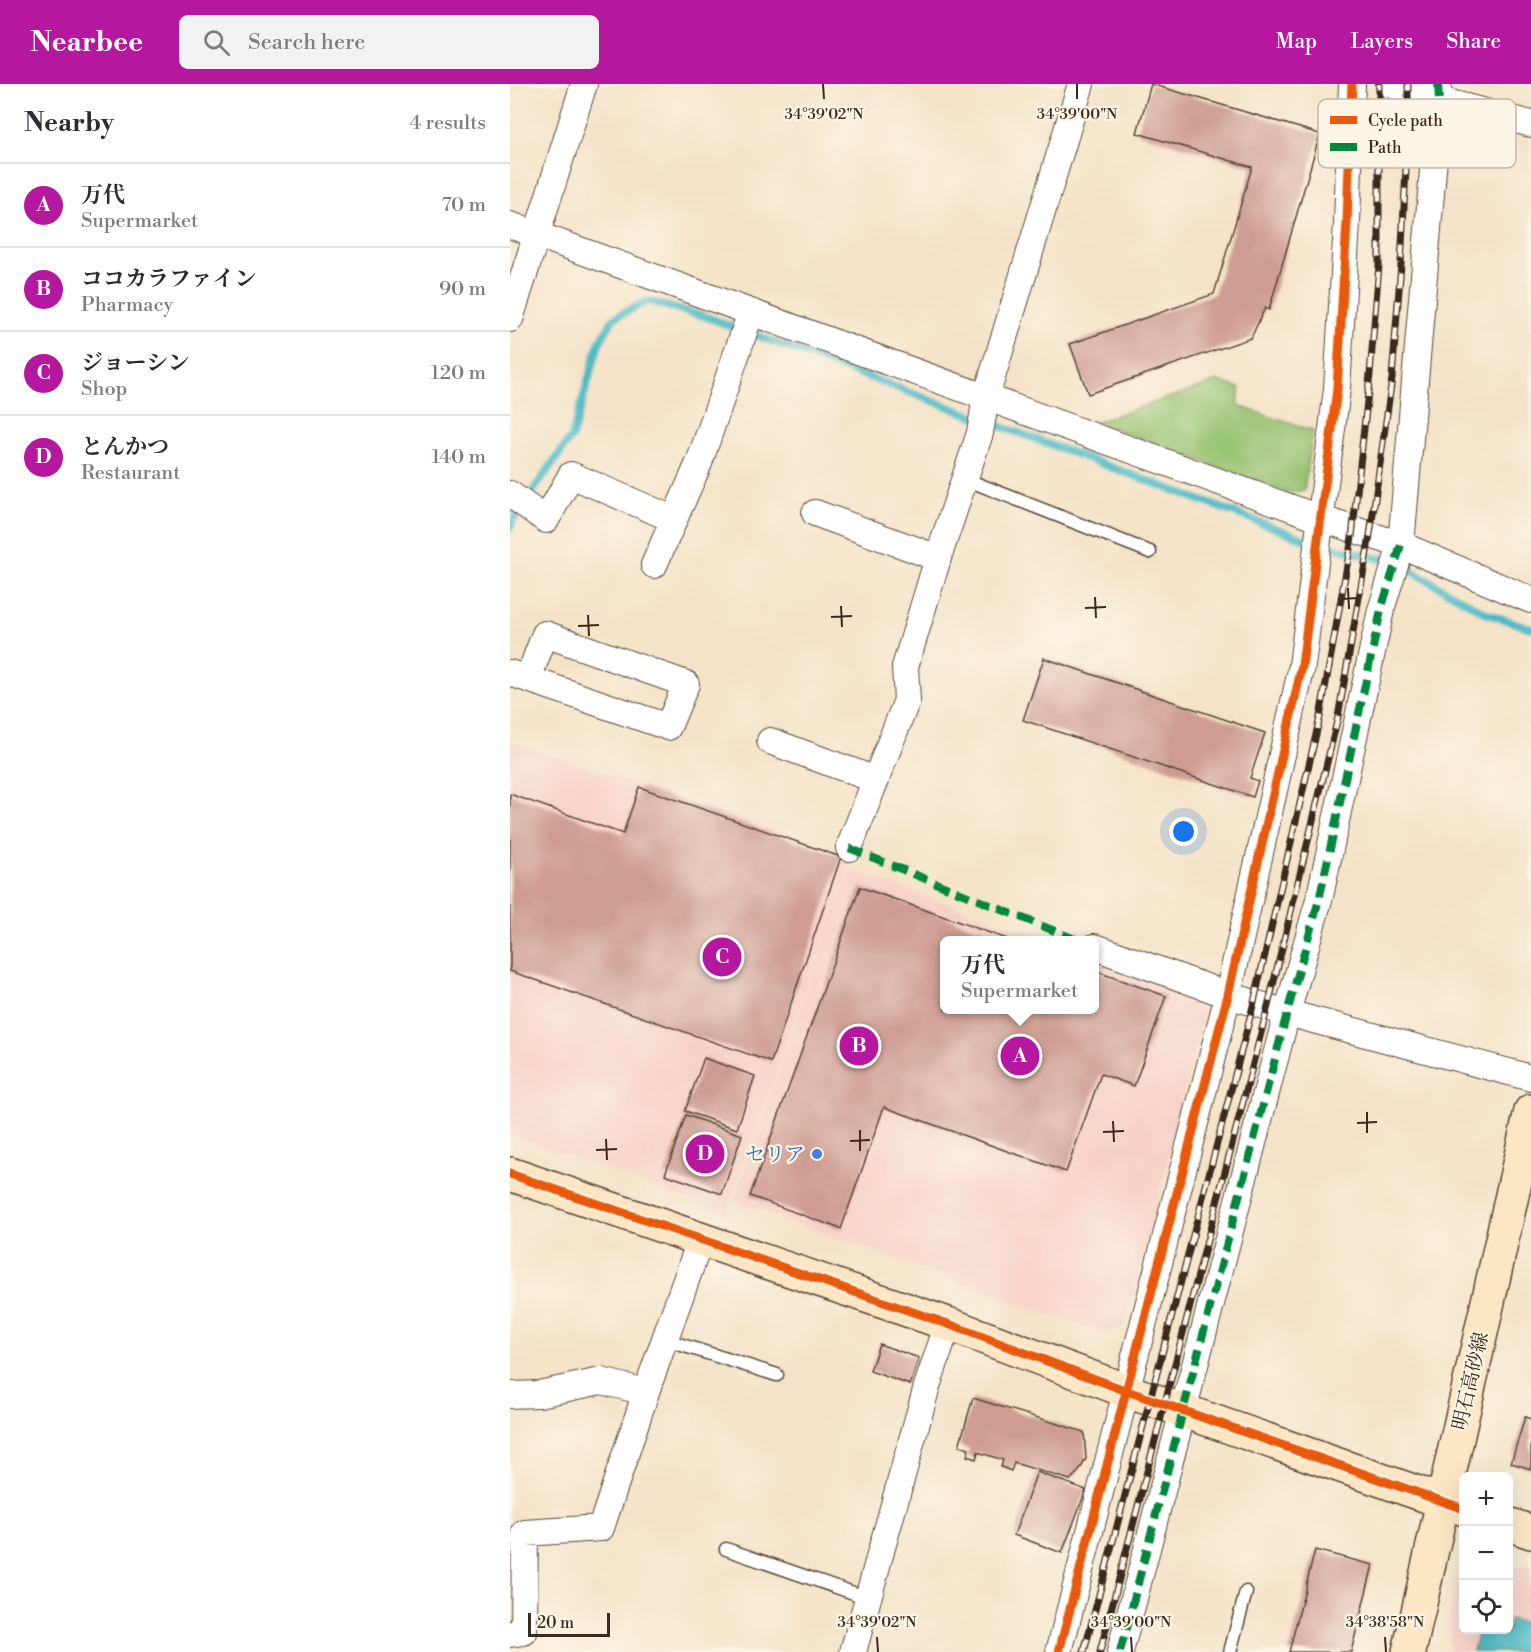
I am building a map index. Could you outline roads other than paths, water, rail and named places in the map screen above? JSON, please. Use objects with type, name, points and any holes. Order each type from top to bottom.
[{"type":"street","points":[[510,319],[584,84]]},
{"type":"street","points":[[849,848],[907,700],[905,667],[938,558],[980,433],[986,398],[1081,84]]},
{"type":"street","points":[[1351,99],[1352,84]]},
{"type":"street","points":[[1389,84],[1441,89],[1467,99]]},
{"type":"street","points":[[1516,118],[1531,124]]},
{"type":"street","points":[[1059,1652],[1228,994],[1302,666],[1337,389],[1349,168]]},
{"type":"street","points":[[1120,1652],[1287,1012],[1320,896],[1381,610],[1401,545],[1434,168]]},
{"type":"street","points":[[510,225],[1322,519],[1401,545],[1531,600]]},
{"type":"street","points":[[654,565],[699,463],[751,312]]},
{"type":"street","points":[[511,495],[546,520],[571,475],[673,519]]},
{"type":"street","points":[[815,513],[938,558]]},
{"type":"street","points":[[545,634],[686,684],[668,727],[519,676],[545,634]]},
{"type":"street","points":[[771,741],[876,780]]},
{"type":"street","points":[[1099,948],[1228,994],[1287,1012],[1531,1078]]},
{"type":"street","name":"明石高砂線","points":[[1409,1652],[1454,1505],[1531,1111]]},
{"type":"street","points":[[510,1174],[948,1324],[1127,1391],[1454,1505]]},
{"type":"street","points":[[510,1634],[524,1632],[518,1533],[601,1528],[701,1238]]},
{"type":"street","points":[[853,1652],[927,1386],[948,1324]]},
{"type":"street","points":[[510,1395],[539,1394],[601,1381],[646,1392]]},
{"type":"street","points":[[1513,1525],[1531,1532]]},
{"type":"lane","points":[[965,479],[1150,552]]},
{"type":"lane","points":[[666,1340],[777,1375]]},
{"type":"lane","points":[[726,1549],[868,1598]]},
{"type":"lane","points":[[1230,1652],[1246,1592]]},
{"type":"water","points":[[1513,1620],[1531,1624],[1531,1652],[1473,1652],[1477,1634],[1513,1634]]},
{"type":"waterway","points":[[510,528],[518,512],[572,436],[599,343],[614,318],[647,301],[704,316],[1318,544],[1395,562],[1488,614],[1531,628]]},
{"type":"railway","points":[[1379,84],[1379,99]]},
{"type":"railway","points":[[1408,84],[1408,99]]},
{"type":"railway","points":[[1084,1652],[1254,1002],[1320,717],[1352,537],[1370,374],[1379,265],[1379,168]]},
{"type":"railway","points":[[1100,1652],[1268,1006],[1338,717],[1370,535],[1392,378],[1406,168]]},
{"type":"place","name":"ジョーシン","points":[[722,957]]},
{"type":"place","name":"ココカラファイン","points":[[859,1046]]},
{"type":"place","name":"万代","points":[[1020,1056]]},
{"type":"place","name":"とんかつ","points":[[705,1154]]},
{"type":"place","name":"セリア","points":[[817,1154]]}]
